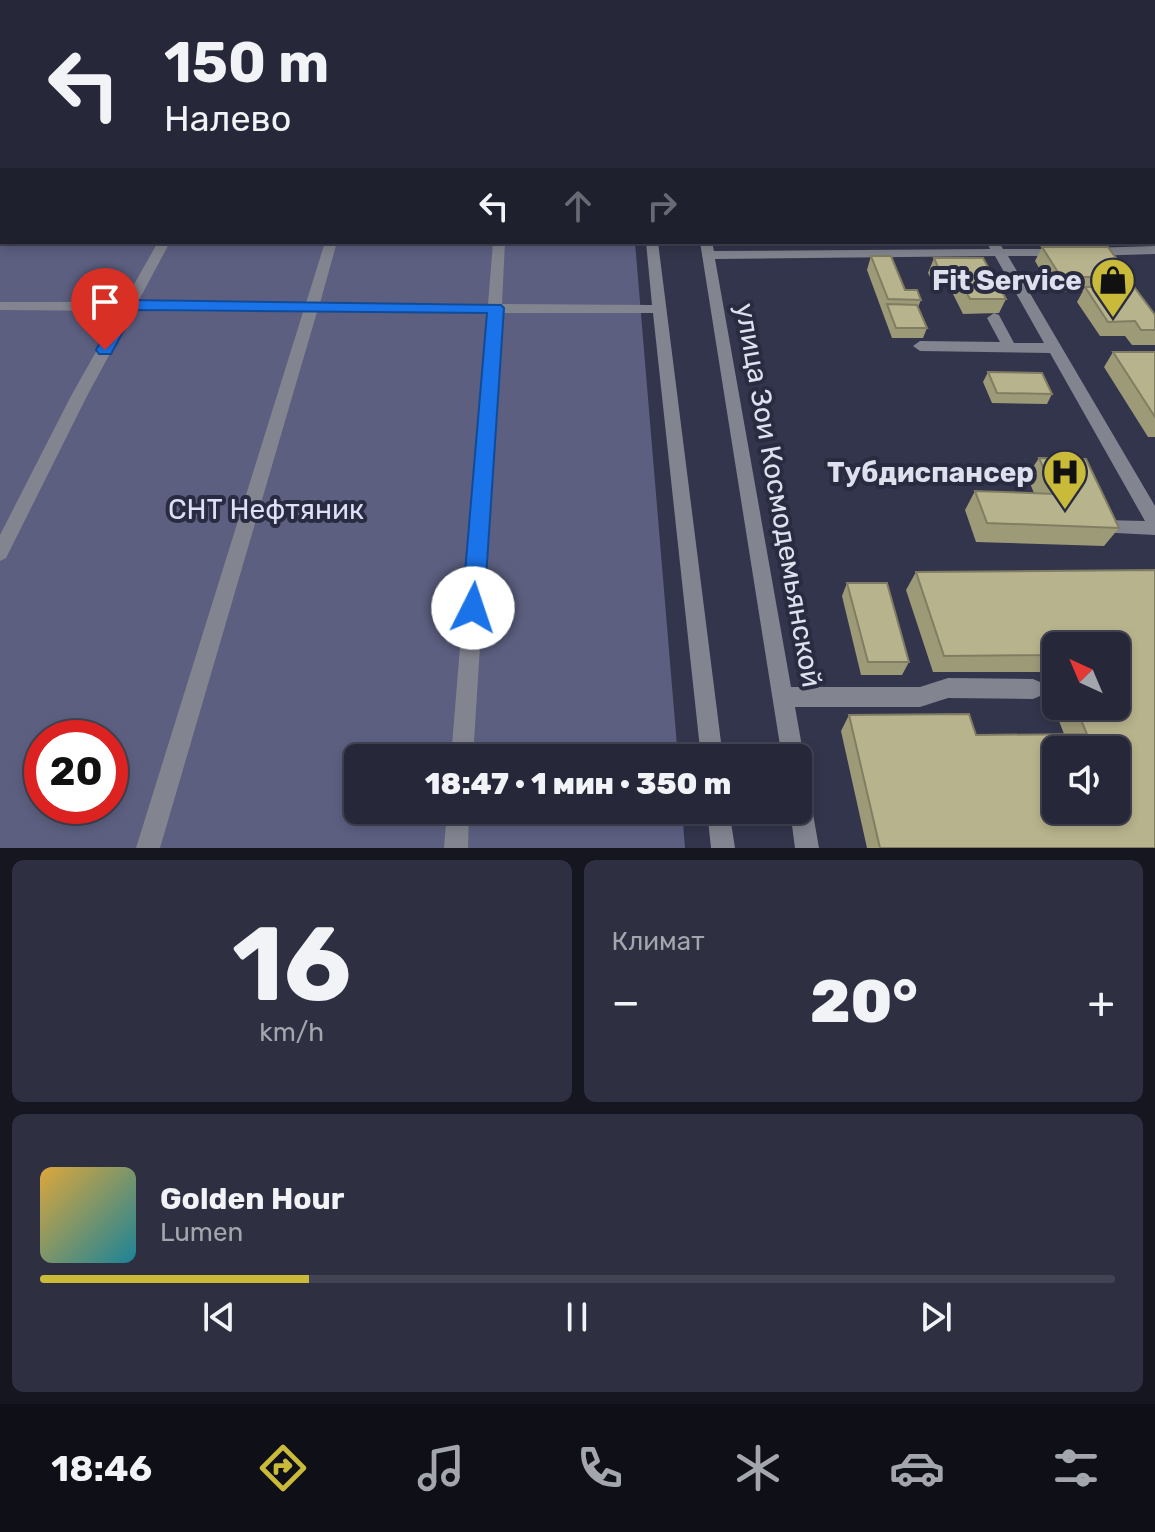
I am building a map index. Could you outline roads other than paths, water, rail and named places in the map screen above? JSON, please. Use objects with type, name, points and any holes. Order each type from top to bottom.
[{"type":"street","points":[[0,553],[79,396],[163,244]]},
{"type":"street","points":[[148,848],[330,244]]},
{"type":"street","points":[[463,744],[499,244]]},
{"type":"street","points":[[652,244],[710,744]]},
{"type":"street","points":[[707,249],[1120,247],[1155,250]]},
{"type":"street","points":[[996,248],[1155,525],[1103,527]]},
{"type":"street","name":"улица Зои Космодемьянской","points":[[707,249],[791,744]]},
{"type":"street","points":[[0,306],[658,309]]},
{"type":"street","points":[[994,318],[1010,348]]},
{"type":"street","points":[[920,346],[1054,348]]},
{"type":"street","points":[[783,697],[920,697],[948,688],[1033,689]]},
{"type":"street","points":[[456,848],[457,824]]},
{"type":"street","points":[[720,824],[723,848]]},
{"type":"street","points":[[803,824],[807,848]]},
{"type":"place","name":"Fit Service","points":[[1113,319]]},
{"type":"place","name":"Тубдиспансер","points":[[1065,511]]},
{"type":"park label","name":"СНТ Нефтяник","points":[[266,509]]}]
